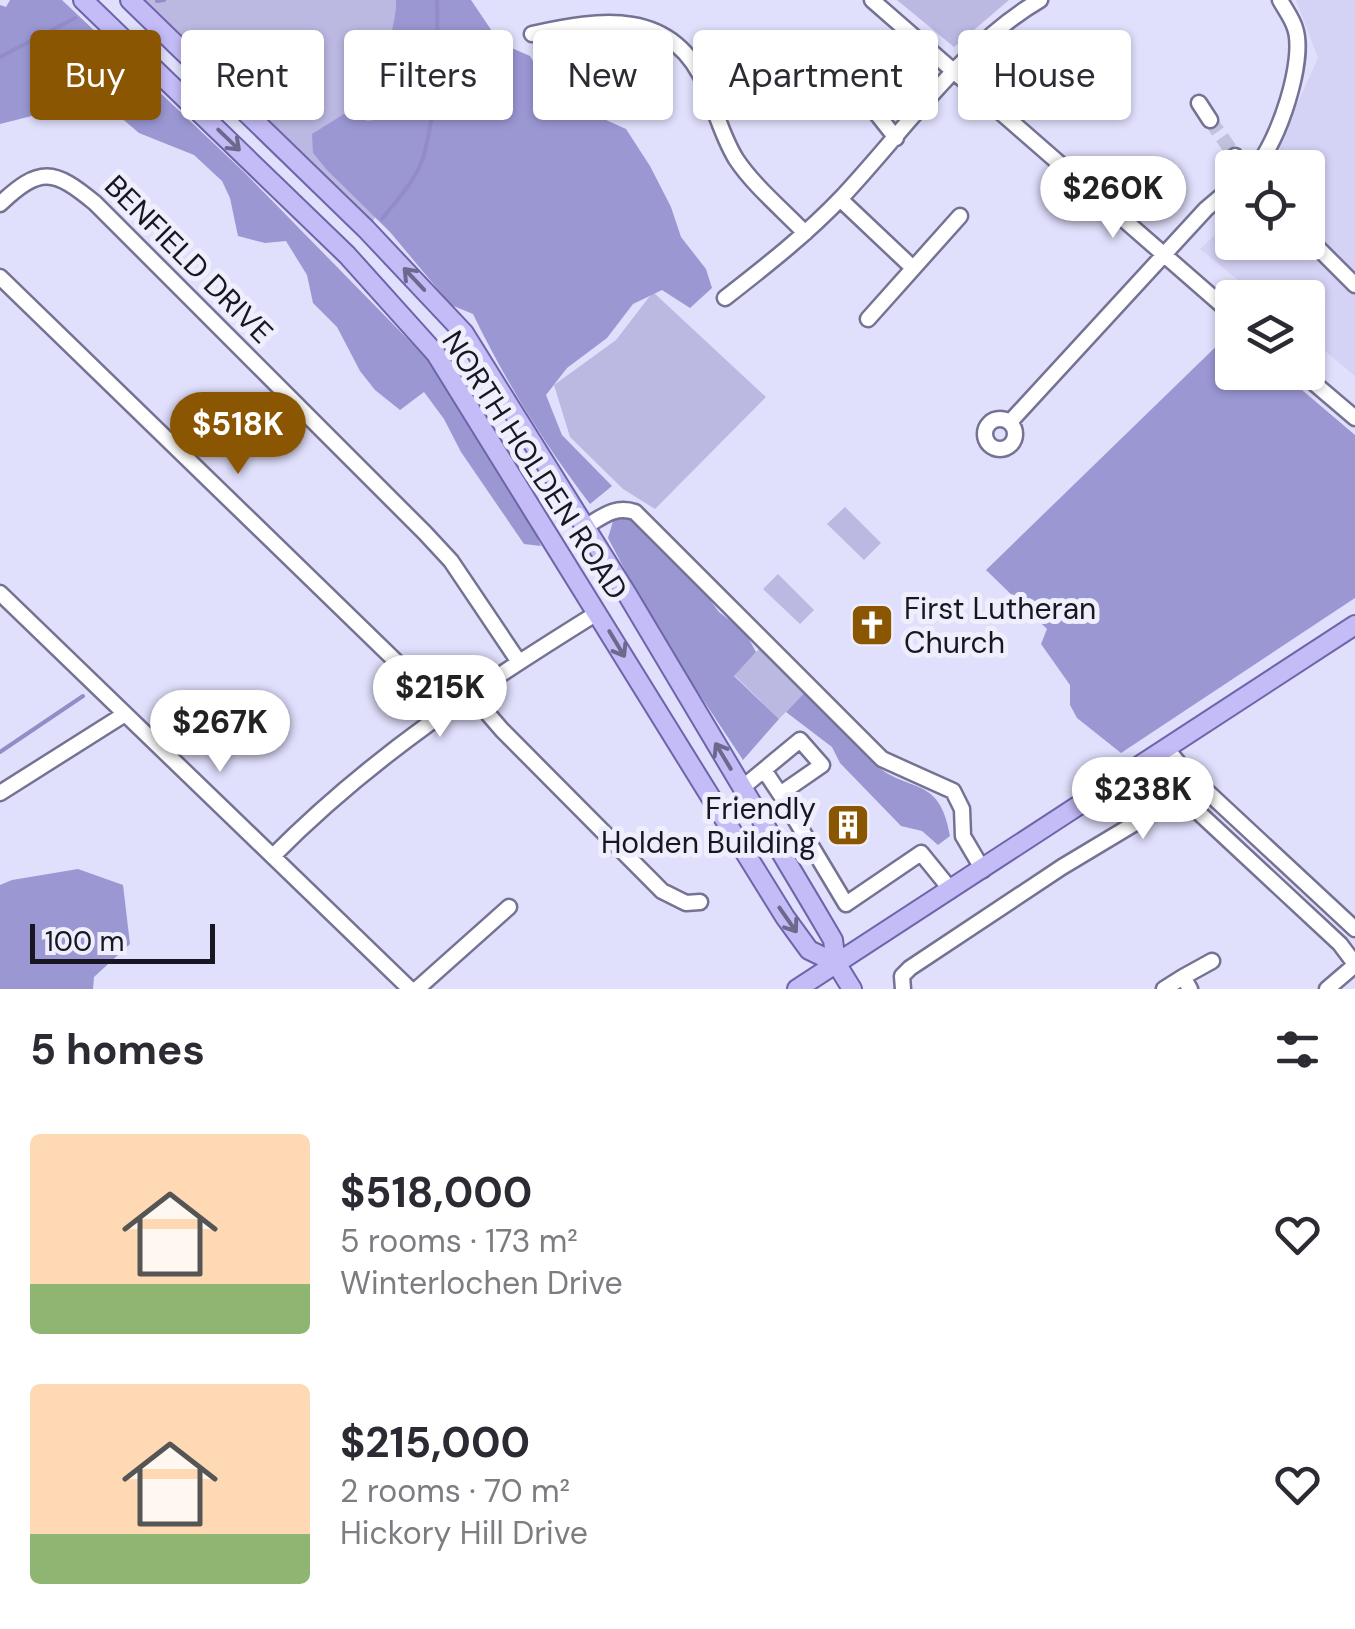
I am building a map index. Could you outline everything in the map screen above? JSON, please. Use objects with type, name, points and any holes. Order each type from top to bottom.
[{"type":"main road","name":"NORTH HOLDEN ROAD","points":[[83,0],[347,255],[436,354],[785,917],[809,950],[836,964]]},
{"type":"main road","name":"NORTH HOLDEN ROAD","points":[[130,0],[366,229],[464,332],[833,940],[836,964],[852,989]]},
{"type":"main road","points":[[797,989],[1355,624]]},
{"type":"street","points":[[872,0],[1215,300]]},
{"type":"street","points":[[726,298],[805,233],[955,72],[999,30],[1040,0]]},
{"type":"street","points":[[1267,150],[1279,124],[1298,47],[1295,28],[1280,0]]},
{"type":"street","points":[[532,34],[614,20],[666,38],[699,74],[723,136],[737,160],[805,233]]},
{"type":"street","points":[[1200,104],[1210,120]]},
{"type":"street","points":[[879,120],[896,138]]},
{"type":"street","name":"BENFIELD DRIVE","points":[[0,204],[23,182],[48,176],[68,180],[425,532],[451,561],[519,662]]},
{"type":"street","points":[[840,199],[913,268]]},
{"type":"street","points":[[1010,422],[1215,201]]},
{"type":"street","points":[[868,319],[960,216]]},
{"type":"street","points":[[1325,255],[1355,285]]},
{"type":"street","points":[[0,277],[445,709]]},
{"type":"street","points":[[1322,390],[1355,418]]},
{"type":"street","points":[[585,527],[612,511],[624,508],[635,512],[882,759],[953,791],[962,809],[963,836],[983,870]]},
{"type":"street","points":[[0,594],[414,989],[508,907]]},
{"type":"street","points":[[273,856],[376,760],[445,709],[597,612]]},
{"type":"street","points":[[470,693],[662,892],[686,903],[700,902]]},
{"type":"street","points":[[0,793],[125,714]]},
{"type":"street","points":[[742,788],[800,740],[822,766],[780,794]]},
{"type":"street","points":[[1167,749],[1185,771],[1355,929]]},
{"type":"street","points":[[764,770],[846,904],[921,853],[950,890]]},
{"type":"street","points":[[903,989],[902,976],[910,968],[1062,867],[1172,801],[1196,810],[1340,944],[1355,964],[1327,989]]},
{"type":"street","points":[[1164,989],[1186,983],[1212,961]]},
{"type":"shaded area","points":[[10,0],[62,0],[94,30],[30,30],[30,116],[0,124],[0,5],[6,7]]},
{"type":"shaded area","points":[[145,0],[430,0],[429,30],[344,30],[344,120],[425,120],[424,156],[371,223],[267,120],[324,120],[324,30],[181,30],[181,36]]},
{"type":"shaded area","points":[[396,0],[471,0],[491,30],[392,30]]},
{"type":"shaded area","points":[[897,0],[1009,0],[974,30],[958,30],[958,44],[954,47]]},
{"type":"shaded area","points":[[1296,0],[1355,0],[1355,376],[1325,351],[1325,280],[1238,280],[1200,249],[1215,235],[1215,260],[1325,260],[1325,150],[1277,150],[1318,58]]},
{"type":"shaded area","points":[[513,49],[533,61],[533,120],[606,120],[626,129],[650,166],[681,237],[706,269],[712,288],[690,308],[662,290],[633,304],[607,338],[567,368],[546,395],[562,435],[612,486],[590,504],[527,412],[473,314],[451,305],[390,232],[313,153],[312,134],[344,114],[344,120],[513,120]]},
{"type":"shaded area","points":[[161,94],[181,112],[181,120],[189,120],[244,172],[437,369],[526,512],[541,546],[524,544],[424,392],[400,410],[375,390],[360,371],[337,327],[313,303],[307,275],[286,241],[265,243],[238,236],[222,181],[194,155],[139,133],[124,120],[161,120]]},
{"type":"shaded area","points":[[653,292],[766,397],[655,509],[623,489],[570,437],[554,385],[616,340]]},
{"type":"shaded area","points":[[1215,348],[1215,390],[1302,390],[1355,435],[1355,598],[1121,753],[1077,718],[1070,705],[1070,685],[1041,644],[1047,629],[986,570]]},
{"type":"shaded area","points":[[845,507],[881,543],[864,560],[827,524]]},
{"type":"shaded area","points":[[629,516],[701,588],[719,612],[745,632],[756,652],[734,676],[779,719],[743,760],[656,629],[608,538],[613,521]]},
{"type":"shaded area","points":[[778,574],[814,610],[800,624],[763,589]]},
{"type":"shaded area","points":[[761,647],[806,691],[779,719],[734,675]]},
{"type":"shaded area","points":[[806,691],[871,761],[930,793],[945,816],[950,836],[938,845],[922,831],[901,826],[840,763],[832,747],[786,712]]},
{"type":"shaded area","points":[[78,869],[123,885],[130,944],[94,977],[93,989],[0,989],[0,885]]},
{"type":"waterway","points":[[157,1],[164,0]]},
{"type":"waterway","points":[[382,219],[412,181],[424,155],[436,78],[437,0]]},
{"type":"waterway","points":[[0,57],[75,18]]},
{"type":"waterway","points":[[0,752],[83,696]]},
{"type":"tunnel","points":[[1210,120],[1231,150]]},
{"type":"place","name":"First Lutheran Church","points":[[872,625]]},
{"type":"place","name":"Friendly Holden Building","points":[[848,825]]}]
